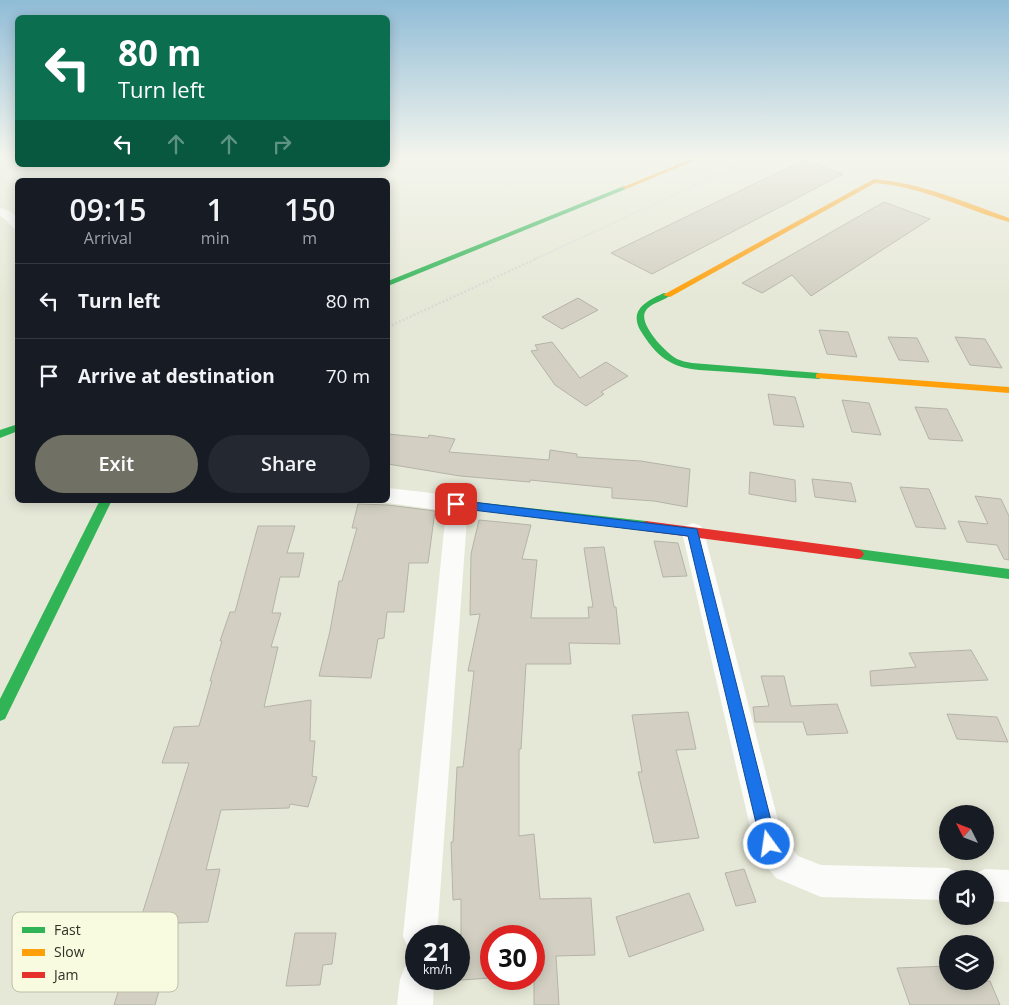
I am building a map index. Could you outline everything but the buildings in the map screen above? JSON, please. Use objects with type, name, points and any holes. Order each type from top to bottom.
[{"type":"street","points":[[390,283],[588,203]]},
{"type":"street","points":[[834,203],[647,306],[642,311],[640,319],[643,328],[672,360],[691,366],[1009,390]]},
{"type":"street","points":[[959,203],[1009,220]]},
{"type":"street","points":[[0,212],[9,215],[15,222]]},
{"type":"street","points":[[0,434],[15,428]]},
{"type":"street","points":[[390,496],[693,532],[1009,574]]},
{"type":"street","points":[[0,714],[105,503]]},
{"type":"street","points":[[421,925],[456,504]]},
{"type":"street","points":[[693,532],[769,844],[787,867],[821,881],[939,884]]},
{"type":"street","points":[[994,885],[1009,886]]},
{"type":"street","points":[[414,1005],[416,990]]},
{"type":"path","points":[[390,326],[657,203]]},
{"type":"traffic: fast","points":[[390,283],[587,203]]},
{"type":"traffic: fast","points":[[667,295],[646,307],[641,312],[640,318],[651,339],[672,360],[691,366],[819,376]]},
{"type":"traffic: fast","points":[[0,434],[15,428]]},
{"type":"traffic: fast","points":[[0,714],[105,503]]},
{"type":"traffic: fast","points":[[457,504],[646,526]]},
{"type":"traffic: fast","points":[[858,554],[1009,574]]},
{"type":"traffic: slow","points":[[667,295],[834,203]]},
{"type":"traffic: slow","points":[[962,203],[1009,220]]},
{"type":"traffic: slow","points":[[819,376],[1009,390]]},
{"type":"traffic: jam","points":[[646,526],[858,554]]},
{"type":"route","points":[[456,504],[693,532],[769,844]]}]
